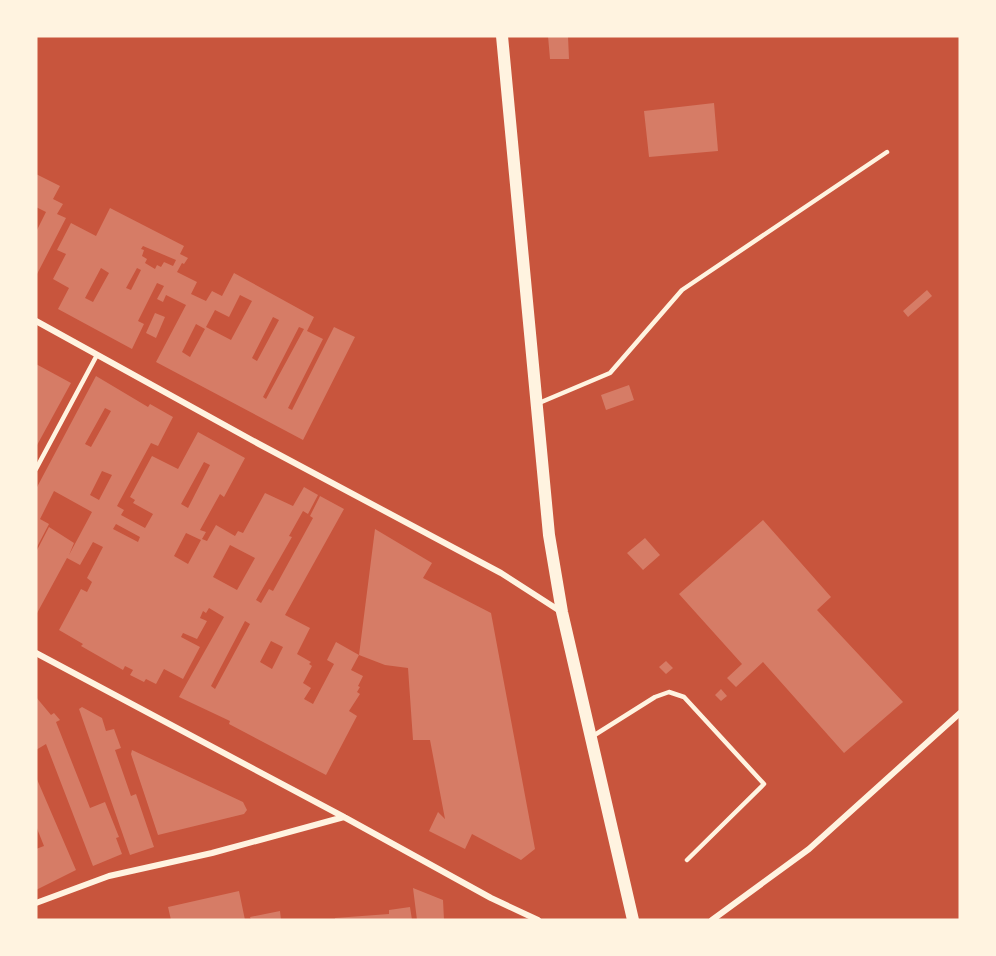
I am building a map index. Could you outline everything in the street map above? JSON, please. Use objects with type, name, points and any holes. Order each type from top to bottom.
[{"type":"main road","points":[[502,36],[549,535],[562,612],[633,920]]},
{"type":"street","points":[[36,321],[501,573],[562,612]]},
{"type":"street","points":[[36,653],[491,898],[538,920]]},
{"type":"street","points":[[712,920],[810,849],[960,714]]},
{"type":"street","points":[[36,903],[109,876],[212,853],[344,817]]},
{"type":"lane","points":[[536,404],[610,373],[682,290],[887,152]]},
{"type":"lane","points":[[36,469],[97,355]]},
{"type":"lane","points":[[591,737],[655,697],[669,692],[684,697],[764,784],[687,860]]},
{"type":"building","points":[[548,36],[568,36],[569,59],[550,59]]},
{"type":"building","points":[[714,103],[718,151],[649,157],[644,111]]},
{"type":"building","points":[[36,174],[60,186],[53,199],[63,204],[57,214],[66,218],[36,276],[36,232],[46,212],[36,207]]},
{"type":"building","points":[[110,208],[184,246],[180,254],[188,258],[177,272],[197,282],[191,294],[206,301],[212,291],[222,296],[234,273],[314,317],[307,331],[323,339],[288,408],[292,410],[334,327],[355,337],[303,440],[156,362],[186,305],[166,295],[163,302],[157,299],[164,286],[157,283],[138,321],[144,324],[132,349],[58,309],[69,288],[53,279],[66,254],[57,250],[71,223],[96,236]],"holes":[[[143,246],[176,260],[173,266],[164,262],[161,267],[157,265],[155,269],[145,263],[147,259],[142,256],[144,250],[141,249]],[[101,268],[109,273],[93,302],[85,298]],[[137,268],[141,270],[131,290],[126,288]],[[240,295],[252,301],[231,340],[206,327],[215,310],[229,317]],[[273,317],[279,320],[257,361],[252,358]],[[196,324],[205,329],[190,357],[182,352]],[[299,327],[304,329],[266,399],[263,397]]]},
{"type":"building","points":[[927,290],[932,296],[908,317],[903,311]]},
{"type":"building","points":[[155,313],[165,317],[156,338],[146,333]]},
{"type":"building","points":[[36,364],[71,383],[36,447]]},
{"type":"building","points":[[96,376],[148,407],[150,404],[173,417],[158,446],[151,443],[117,506],[124,510],[121,515],[145,528],[153,514],[133,503],[135,500],[130,497],[152,456],[178,469],[198,432],[245,458],[224,497],[220,494],[200,530],[206,532],[202,539],[207,541],[216,525],[235,536],[238,531],[243,533],[265,493],[293,506],[304,487],[318,495],[308,514],[303,511],[289,536],[292,537],[256,600],[261,603],[269,589],[273,591],[313,518],[310,516],[320,496],[344,509],[285,615],[310,628],[297,654],[311,662],[309,664],[312,666],[303,683],[311,688],[304,699],[313,704],[334,664],[327,660],[336,642],[359,655],[351,670],[363,676],[357,692],[360,694],[349,711],[357,716],[326,775],[229,724],[230,721],[179,697],[224,617],[209,608],[206,613],[203,611],[200,618],[207,621],[197,639],[183,633],[181,637],[200,647],[183,679],[164,669],[156,684],[146,679],[144,682],[130,675],[133,670],[125,666],[123,670],[81,646],[83,644],[59,630],[81,589],[87,592],[92,582],[87,578],[103,547],[93,542],[80,565],[67,558],[36,615],[36,552],[49,527],[74,543],[69,555],[92,512],[54,491],[40,519],[49,524],[36,549],[36,489]],"holes":[[[105,408],[111,411],[91,447],[85,444]],[[204,462],[210,465],[188,508],[181,504]],[[102,471],[112,475],[99,500],[90,495]],[[116,524],[140,537],[138,542],[113,529]],[[186,533],[201,540],[188,564],[174,556]],[[230,545],[255,558],[237,590],[213,577]],[[245,621],[250,624],[215,689],[211,686]],[[271,641],[283,647],[272,669],[260,662]]]},
{"type":"building","points":[[629,385],[634,400],[606,410],[601,395]]},
{"type":"building","points":[[763,520],[831,597],[817,610],[903,702],[844,753],[763,662],[736,687],[727,678],[742,664],[679,594]]},
{"type":"building","points":[[375,529],[432,563],[423,578],[491,613],[535,849],[521,860],[472,834],[465,849],[429,831],[438,812],[445,819],[430,740],[413,740],[408,668],[385,665],[359,655]]},
{"type":"building","points":[[645,538],[660,555],[643,570],[627,553]]},
{"type":"building","points":[[666,661],[673,668],[666,674],[659,667]]},
{"type":"building","points":[[721,689],[727,696],[721,701],[715,695]]},
{"type":"building","points":[[36,697],[51,715],[54,713],[60,720],[56,722],[90,808],[105,802],[119,837],[116,838],[122,854],[93,866],[46,744],[36,750]]},
{"type":"building","points":[[82,707],[102,718],[106,731],[114,729],[121,748],[115,750],[131,796],[136,794],[154,847],[130,855],[79,709]]},
{"type":"building","points":[[132,750],[243,802],[247,810],[244,814],[158,835],[131,754]]},
{"type":"building","points":[[36,777],[76,870],[36,890],[36,849],[44,846],[36,826]]},
{"type":"building","points":[[413,888],[443,900],[444,920],[417,920]]},
{"type":"building","points":[[239,891],[245,920],[171,920],[168,907]]},
{"type":"building","points":[[410,907],[412,920],[335,920],[335,918],[389,914],[389,910]]},
{"type":"building","points":[[280,911],[281,920],[251,920],[250,917]]}]
